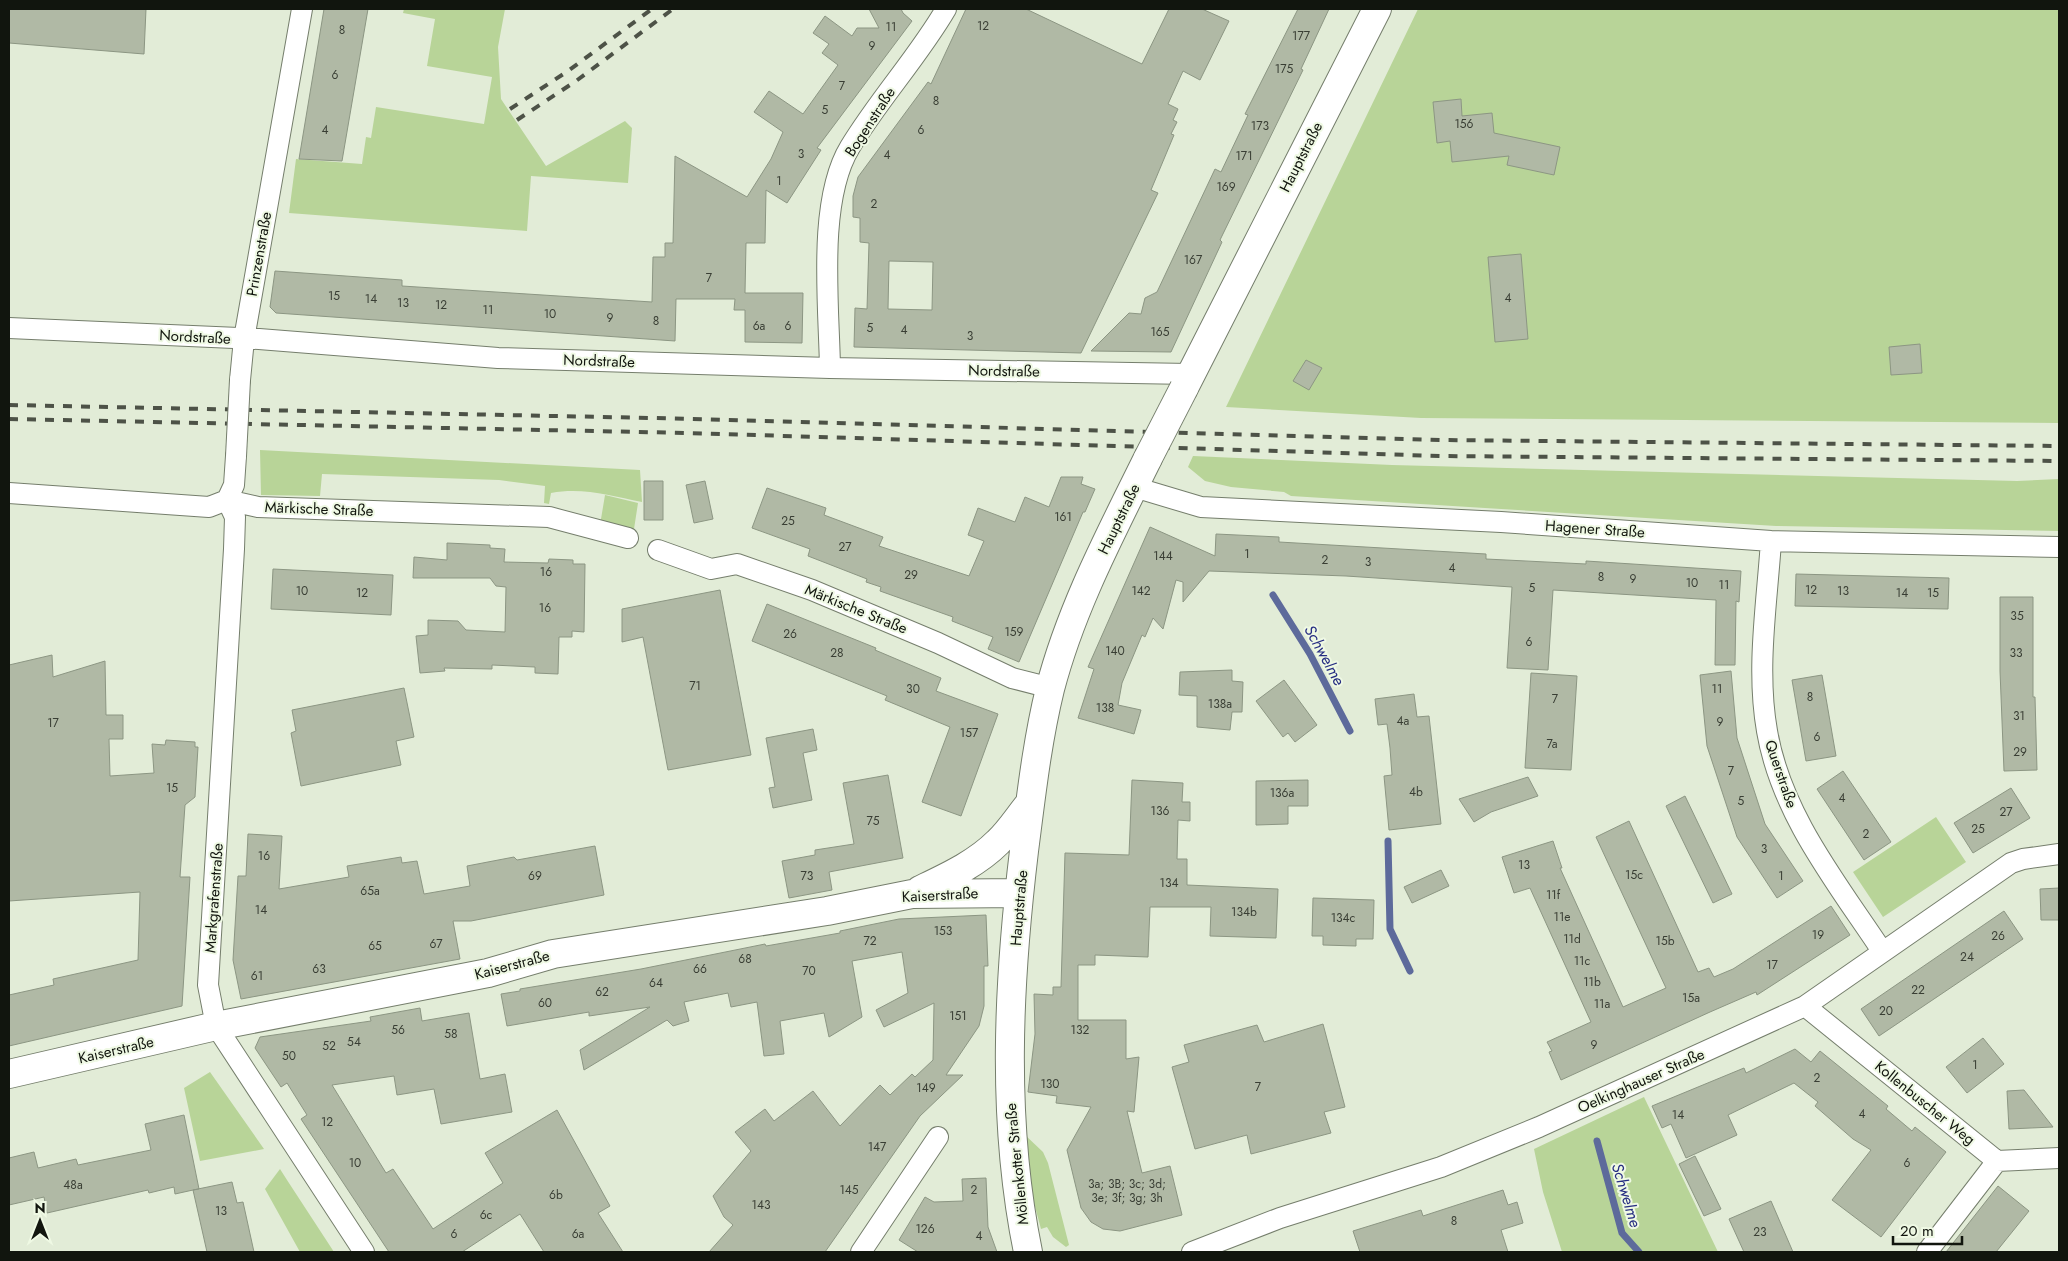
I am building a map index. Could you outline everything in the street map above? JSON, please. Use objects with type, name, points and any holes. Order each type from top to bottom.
[{"type":"main road","name":"Hauptstraße","points":[[1010,1075],[1019,893],[1030,802],[1050,688],[1066,638],[1089,582],[1134,486],[1377,9]]},
{"type":"main road","points":[[912,894],[947,878],[978,859],[998,842],[1030,802]]},
{"type":"main road","name":"Kaiserstraße","points":[[9,1074],[216,1026],[488,973],[553,954],[827,911],[912,894],[1019,893]]},
{"type":"main road","name":"Möllenkotter Straße","points":[[1010,1075],[1013,1150],[1028,1252]]},
{"type":"street","name":"Prinzenstraße","points":[[227,500],[234,485],[244,339],[302,9]]},
{"type":"street","name":"Bogenstraße","points":[[830,368],[828,232],[834,186],[849,148],[946,9]]},
{"type":"street","name":"Nordstraße","points":[[9,328],[244,339],[498,358],[1187,381]]},
{"type":"street","name":"Hagener Straße","points":[[1134,486],[1201,507],[1501,522],[1771,541],[2059,547]]},
{"type":"street","name":"Märkische Straße","points":[[9,493],[209,507],[227,500],[258,507],[549,517],[628,538]]},
{"type":"street","name":"Markgrafenstraße","points":[[227,500],[235,517],[234,549],[208,985],[216,1026],[364,1252]]},
{"type":"street","name":"Querstraße","points":[[1771,541],[1763,697],[1767,731],[1774,760],[1802,826],[1882,951]]},
{"type":"street","name":"Märkische Straße","points":[[658,550],[712,569],[737,564],[803,587],[893,623],[1012,678],[1050,688]]},
{"type":"street","name":"Oelkinghauser Straße","points":[[1192,1252],[1280,1218],[1449,1164],[1539,1127],[1805,1006],[2011,863],[2023,859],[2059,854]]},
{"type":"street","name":"Kollenbuscher Weg","points":[[1805,1006],[1997,1161]]},
{"type":"street","points":[[861,1252],[938,1137]]},
{"type":"street","points":[[1926,1252],[1997,1161],[2059,1158]]},
{"type":"green space","points":[[404,9],[505,9],[498,47],[501,99],[546,166],[625,121],[632,128],[628,183],[531,176],[527,231],[289,213],[296,159],[362,164],[366,137],[371,138],[376,107],[484,124],[492,77],[427,66],[435,19],[403,13]]},
{"type":"green space","points":[[1418,9],[2059,9],[2059,423],[1421,418],[1226,407]]},
{"type":"green space","points":[[260,450],[640,470],[642,502],[597,493],[563,491],[551,493],[549,504],[544,503],[545,486],[499,480],[322,474],[320,496],[261,495]]},
{"type":"green space","points":[[1193,456],[1392,465],[2017,481],[2059,479],[2059,531],[1776,526],[1291,496],[1284,492],[1231,487],[1205,481],[1188,467]]},
{"type":"green space","points":[[605,495],[638,503],[632,542],[598,537]]},
{"type":"green space","points":[[1936,817],[1966,862],[1883,917],[1853,872]]},
{"type":"green space","points":[[210,1072],[264,1149],[200,1161],[184,1088]]},
{"type":"green space","points":[[1644,1097],[1718,1252],[1562,1252],[1543,1192],[1534,1149]]},
{"type":"green space","points":[[1024,1134],[1043,1152],[1048,1163],[1069,1245],[1066,1247],[1053,1237],[1047,1227],[1041,1229],[1033,1199]]},
{"type":"green space","points":[[280,1169],[334,1252],[300,1252],[265,1189]]},
{"type":"building","points":[[9,9],[146,9],[144,54],[9,43]]},
{"type":"building","points":[[324,9],[368,9],[342,161],[299,159]]},
{"type":"building","points":[[869,9],[901,9],[912,21],[817,148],[821,150],[787,203],[766,190],[765,243],[746,243],[745,293],[803,293],[802,343],[745,342],[745,310],[734,310],[735,299],[676,299],[675,341],[276,313],[270,307],[275,271],[402,280],[402,286],[652,302],[653,257],[665,257],[665,243],[673,243],[675,156],[747,197],[771,159],[783,132],[754,112],[769,91],[803,114],[838,65],[822,53],[829,44],[813,33],[825,16],[852,36],[857,28],[879,28]]},
{"type":"building","points":[[966,9],[1026,9],[1142,64],[1169,9],[1202,9],[1229,21],[1200,80],[1183,71],[1168,104],[1178,109],[1173,120],[1177,122],[1171,134],[1174,135],[1151,190],[1158,193],[1081,353],[854,347],[855,308],[867,309],[869,243],[860,242],[860,218],[853,217],[853,196],[858,177],[928,82],[931,84]],"holes":[[[889,261],[933,262],[932,310],[888,309]]]},
{"type":"building","points":[[1298,9],[1329,9],[1301,69],[1303,70],[1220,240],[1222,242],[1171,352],[1091,351],[1129,313],[1141,314],[1145,298],[1157,292],[1215,169],[1221,172],[1248,115],[1245,114]]},
{"type":"building","points":[[1461,99],[1462,116],[1492,113],[1494,133],[1560,147],[1554,175],[1507,165],[1509,156],[1452,162],[1450,141],[1437,143],[1433,102]]},
{"type":"building","points":[[1521,254],[1528,339],[1495,342],[1488,257]]},
{"type":"building","points":[[1920,344],[1922,373],[1891,375],[1889,347]]},
{"type":"building","points":[[1306,360],[1322,368],[1309,390],[1293,381]]},
{"type":"building","points":[[1061,477],[1083,477],[1081,484],[1095,489],[1085,512],[1083,512],[1019,662],[988,649],[993,637],[952,621],[953,617],[880,591],[881,587],[866,582],[867,579],[808,556],[810,549],[752,528],[767,488],[826,508],[824,515],[883,537],[879,546],[969,576],[984,541],[968,535],[978,508],[1015,522],[1025,497],[1049,507]]},
{"type":"building","points":[[644,481],[663,481],[663,520],[644,520]]},
{"type":"building","points":[[705,481],[713,519],[694,523],[686,485]]},
{"type":"building","points":[[1150,527],[1215,556],[1216,534],[1279,537],[1279,542],[1486,554],[1486,559],[1586,564],[1586,561],[1741,571],[1739,602],[1736,601],[1735,665],[1715,665],[1716,600],[1553,590],[1548,670],[1507,668],[1512,587],[1346,576],[1209,571],[1183,602],[1183,582],[1176,580],[1163,629],[1153,618],[1145,637],[1142,635],[1122,683],[1118,705],[1141,710],[1134,734],[1078,718],[1094,669],[1088,667]]},
{"type":"building","points":[[447,543],[490,545],[490,548],[505,549],[504,562],[548,563],[549,559],[573,560],[573,564],[585,564],[584,632],[572,631],[572,637],[559,637],[558,674],[535,673],[535,667],[492,665],[492,669],[444,668],[445,671],[420,673],[416,636],[428,635],[428,620],[458,621],[466,630],[505,632],[506,587],[496,586],[490,578],[413,578],[414,557],[447,560]]},
{"type":"building","points":[[273,569],[393,575],[391,615],[271,609]]},
{"type":"building","points":[[1796,574],[1949,578],[1948,609],[1795,606]]},
{"type":"building","points":[[720,590],[751,755],[668,770],[643,637],[622,642],[622,609]]},
{"type":"building","points":[[2000,597],[2033,597],[2033,697],[2035,697],[2037,770],[2004,771],[2000,671]]},
{"type":"building","points":[[767,604],[876,648],[875,650],[941,678],[936,691],[998,714],[961,816],[922,802],[950,727],[885,700],[887,696],[752,641]]},
{"type":"building","points":[[52,655],[53,677],[105,661],[106,715],[123,715],[123,739],[109,739],[110,776],[154,773],[152,744],[165,745],[166,740],[195,742],[195,747],[198,747],[195,797],[185,805],[180,877],[190,877],[182,1006],[9,1046],[9,995],[54,985],[53,979],[138,960],[140,892],[9,901],[9,665]]},
{"type":"building","points":[[1232,670],[1232,681],[1243,682],[1242,712],[1232,712],[1230,730],[1197,727],[1197,696],[1179,695],[1180,672]]},
{"type":"building","points":[[1731,671],[1737,738],[1765,824],[1803,881],[1777,898],[1737,837],[1707,746],[1700,675]]},
{"type":"building","points":[[1531,673],[1577,676],[1571,770],[1525,768]]},
{"type":"building","points":[[1822,675],[1836,756],[1806,761],[1792,680]]},
{"type":"building","points":[[1284,680],[1317,725],[1295,742],[1288,733],[1283,737],[1256,701]]},
{"type":"building","points":[[404,688],[414,737],[396,741],[401,765],[301,786],[291,733],[296,731],[292,710]]},
{"type":"building","points":[[1414,694],[1417,717],[1429,716],[1441,824],[1389,830],[1384,776],[1392,775],[1390,748],[1387,724],[1378,725],[1375,699]]},
{"type":"building","points":[[813,729],[817,750],[803,753],[812,800],[773,808],[769,788],[775,787],[766,738]]},
{"type":"building","points":[[1843,771],[1891,842],[1864,860],[1817,789]]},
{"type":"building","points":[[888,775],[903,858],[829,872],[832,890],[789,898],[782,861],[815,855],[815,850],[854,844],[843,783]]},
{"type":"building","points":[[1528,777],[1538,796],[1491,812],[1474,822],[1459,799]]},
{"type":"building","points":[[1132,780],[1183,783],[1182,802],[1190,802],[1190,821],[1178,820],[1177,859],[1187,859],[1187,885],[1278,889],[1276,938],[1210,936],[1211,907],[1150,907],[1148,957],[1095,955],[1095,965],[1078,965],[1078,1020],[1126,1020],[1126,1059],[1139,1057],[1134,1112],[1127,1111],[1142,1173],[1170,1166],[1182,1215],[1120,1231],[1103,1229],[1091,1222],[1081,1208],[1067,1150],[1091,1107],[1056,1103],[1057,1096],[1028,1092],[1035,1034],[1034,994],[1053,995],[1053,987],[1061,987],[1065,853],[1129,855]]},
{"type":"building","points":[[1308,780],[1308,806],[1288,806],[1288,824],[1256,825],[1256,781]]},
{"type":"building","points":[[2011,788],[2030,818],[1973,853],[1954,823]]},
{"type":"building","points":[[1685,796],[1732,894],[1713,903],[1666,806]]},
{"type":"building","points":[[1629,821],[1698,972],[1709,968],[1714,977],[1733,969],[1831,906],[1850,935],[1757,995],[1756,992],[1561,1080],[1549,1052],[1552,1051],[1547,1042],[1591,1022],[1530,888],[1514,893],[1502,857],[1553,841],[1562,868],[1560,868],[1623,1007],[1666,988],[1596,837]]},
{"type":"building","points":[[248,834],[282,836],[279,889],[349,877],[347,866],[401,857],[402,863],[417,861],[424,894],[470,886],[467,866],[514,857],[517,860],[595,846],[604,895],[471,921],[453,921],[460,959],[241,999],[233,960],[238,876],[246,876]]},
{"type":"building","points":[[1441,870],[1449,886],[1412,903],[1404,887]]},
{"type":"building","points":[[2059,888],[2059,920],[2041,920],[2040,889]]},
{"type":"building","points":[[1313,898],[1374,900],[1373,939],[1356,939],[1356,946],[1323,945],[1323,936],[1312,936]]},
{"type":"building","points":[[2004,911],[2023,939],[1879,1036],[1861,1009]]},
{"type":"building","points":[[986,915],[988,966],[984,966],[984,1006],[979,1026],[946,1075],[963,1075],[920,1116],[825,1252],[709,1252],[733,1225],[724,1217],[713,1196],[751,1151],[735,1132],[765,1109],[774,1121],[813,1091],[840,1126],[880,1085],[890,1095],[912,1074],[915,1077],[933,1060],[934,1003],[884,1027],[876,1010],[908,993],[902,952],[852,961],[862,1017],[829,1037],[824,1013],[780,1021],[784,1054],[764,1056],[757,1002],[731,1007],[728,993],[684,1002],[689,1021],[673,1026],[667,1020],[584,1070],[580,1050],[650,1007],[589,1016],[589,1012],[507,1026],[501,994],[520,991],[520,989],[641,969],[765,944],[766,946],[840,933],[840,931],[899,919]]},
{"type":"building","points":[[420,1008],[422,1021],[469,1013],[480,1079],[505,1074],[512,1112],[441,1124],[434,1089],[397,1095],[394,1076],[332,1085],[386,1173],[393,1169],[433,1229],[503,1183],[485,1153],[557,1110],[610,1206],[598,1213],[623,1252],[544,1252],[520,1214],[462,1252],[389,1252],[301,1119],[307,1115],[287,1083],[281,1087],[255,1048],[260,1037],[371,1021],[370,1017]]},
{"type":"building","points":[[1323,1024],[1345,1107],[1324,1112],[1331,1133],[1251,1154],[1247,1135],[1195,1149],[1172,1067],[1189,1062],[1184,1045],[1257,1025],[1264,1042]]},
{"type":"building","points":[[1983,1038],[2004,1064],[1967,1093],[1946,1067]]},
{"type":"building","points":[[1795,1049],[1811,1062],[1820,1051],[1888,1106],[1886,1109],[1912,1131],[1915,1127],[1946,1152],[1881,1237],[1832,1200],[1871,1150],[1853,1139],[1815,1106],[1818,1102],[1794,1083],[1728,1115],[1737,1135],[1686,1158],[1671,1124],[1662,1128],[1652,1106],[1744,1068],[1746,1073]]},
{"type":"building","points":[[2024,1090],[2053,1127],[2009,1129],[2007,1091]]},
{"type":"building","points":[[184,1115],[199,1189],[232,1182],[237,1203],[243,1202],[254,1252],[207,1252],[193,1190],[175,1194],[174,1187],[149,1193],[148,1190],[47,1213],[44,1197],[9,1205],[9,1158],[34,1152],[38,1168],[76,1159],[78,1165],[151,1150],[145,1124]]},
{"type":"building","points":[[1695,1156],[1721,1209],[1704,1216],[1679,1164]]},
{"type":"building","points":[[986,1178],[988,1227],[997,1252],[918,1252],[899,1240],[925,1197],[934,1202],[963,1201],[962,1179]]},
{"type":"building","points":[[1998,1186],[2029,1211],[1996,1252],[1946,1252]]},
{"type":"building","points":[[1503,1190],[1508,1205],[1517,1202],[1523,1223],[1501,1230],[1508,1252],[1360,1252],[1353,1231],[1421,1210],[1423,1216]]},
{"type":"building","points":[[1771,1201],[1793,1252],[1744,1252],[1729,1219]]},
{"type":"waterway","name":"Schwelme","points":[[1273,595],[1310,654],[1350,731]]},
{"type":"waterway","name":"Schwelme","points":[[1388,841],[1390,929],[1410,971]]},
{"type":"waterway","name":"Schwelme","points":[[1597,1141],[1622,1233],[1639,1252]]},
{"type":"railway","points":[[510,109],[568,71],[652,9]]},
{"type":"railway","points":[[517,120],[576,81],[673,9]]},
{"type":"railway","points":[[9,405],[654,418],[1442,440],[2059,446]]},
{"type":"railway","points":[[9,419],[688,433],[1441,456],[2059,461]]}]
